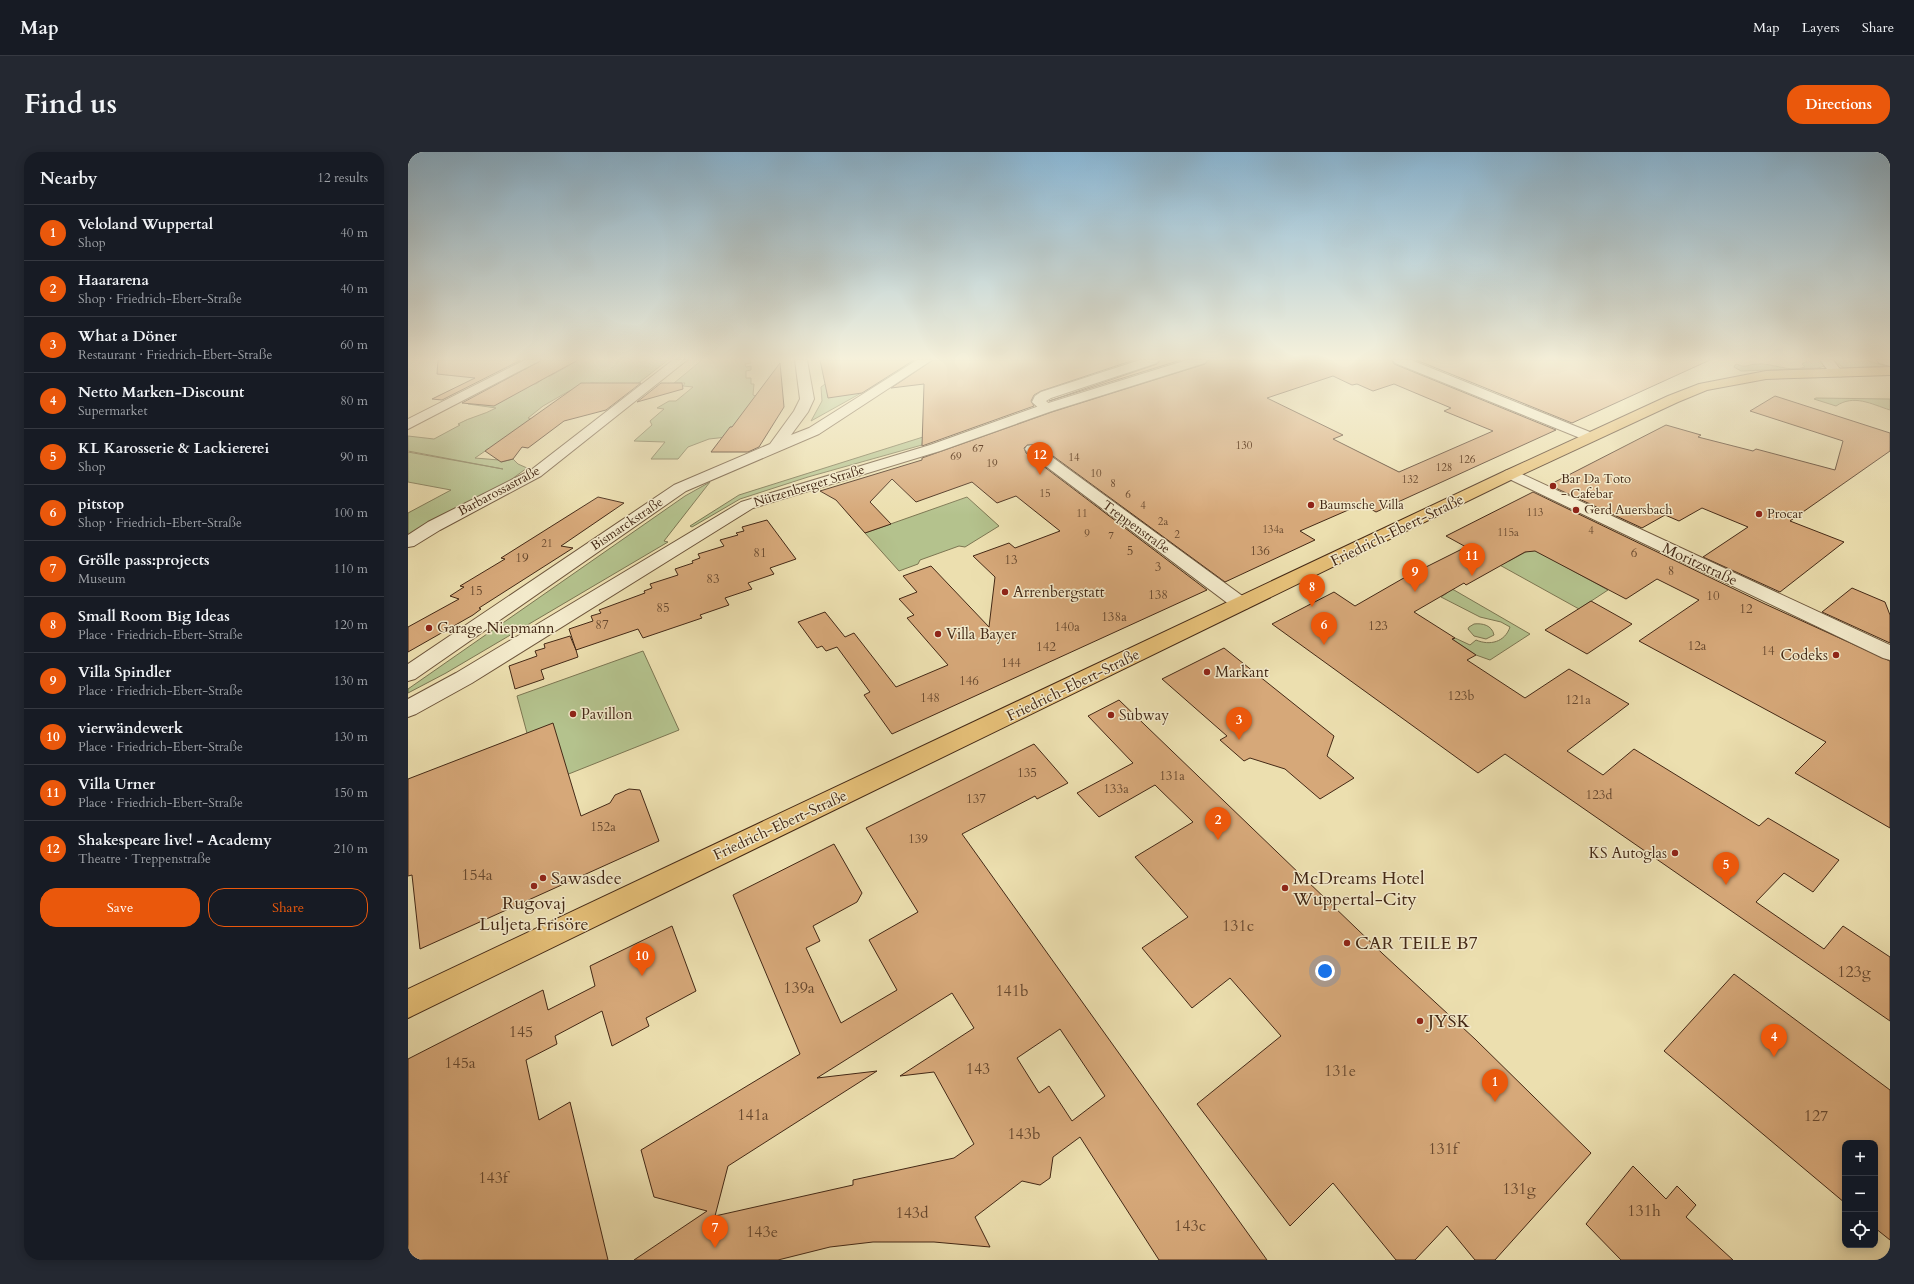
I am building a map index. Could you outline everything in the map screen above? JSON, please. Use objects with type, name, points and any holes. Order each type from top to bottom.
[{"type":"main road","name":"Friedrich-Ebert-Straße","points":[[408,1004],[1510,474],[1645,412]]},
{"type":"street","points":[[408,426],[436,412]]},
{"type":"street","name":"Barbarossastraße","points":[[408,542],[434,526],[536,473],[615,412]]},
{"type":"street","points":[[776,447],[801,412]]},
{"type":"street","name":"Bismarckstraße","points":[[408,674],[680,488],[726,466],[814,432],[846,412]]},
{"type":"street","name":"Nützenberger Straße","points":[[408,709],[464,678],[747,506],[936,448],[1037,412]]},
{"type":"street","points":[[1527,412],[1590,437]]},
{"type":"street","name":"Treppenstraße","points":[[1032,449],[1242,604]]},
{"type":"street","name":"Moritzstraße","points":[[1510,474],[1890,653]]},
{"type":"green space","points":[[487,412],[536,412],[528,418],[533,419],[492,449],[488,449],[475,458],[499,460],[501,462],[513,459],[518,464],[527,468],[501,487],[408,537],[408,513],[451,490],[408,482],[408,452],[503,469],[408,451],[408,436],[434,439],[460,425],[458,424]]},
{"type":"green space","points":[[661,412],[749,412],[743,427],[730,427],[727,437],[709,439],[688,447],[678,459],[651,459],[665,442],[634,441],[652,425],[650,421]]},
{"type":"green space","points":[[816,412],[828,412],[811,421]]},
{"type":"green space","points":[[923,437],[922,445],[808,477],[740,499],[692,527],[690,526],[739,495]]},
{"type":"green space","points":[[710,482],[664,541],[668,542],[446,673],[408,693],[408,689],[685,496]]},
{"type":"green space","points":[[967,497],[999,526],[965,547],[959,546],[920,560],[918,564],[899,571],[865,533]]},
{"type":"green space","points":[[1537,546],[1566,567],[1608,590],[1579,609],[1478,553],[1486,549],[1509,561]]},
{"type":"green space","points":[[1439,584],[1454,590],[1530,634],[1490,660],[1476,655],[1452,639],[1455,638],[1470,645],[1476,640],[1487,643],[1492,642],[1505,636],[1510,627],[1501,622],[1480,617],[1441,597],[1447,593],[1436,586]]},
{"type":"green space","points":[[1474,624],[1486,625],[1491,629],[1494,635],[1486,639],[1474,636],[1468,629]]},
{"type":"green space","points":[[643,651],[679,730],[541,785],[517,696]]},
{"type":"building","points":[[540,412],[599,412],[564,421],[528,448],[522,447],[513,459],[501,462],[485,451]]},
{"type":"building","points":[[743,412],[781,412],[759,447],[748,452],[711,452],[730,427],[732,427]]},
{"type":"building","points":[[923,412],[1018,412],[922,446]]},
{"type":"building","points":[[1052,412],[1295,412],[1343,435],[1333,439],[1399,472],[1493,431],[1446,412],[1511,412],[1556,430],[1376,512],[1362,504],[1300,531],[1315,540],[1225,582],[1038,445],[1027,445],[1024,448],[1026,453],[1207,590],[892,734],[864,695],[870,692],[837,647],[826,651],[822,646],[817,648],[798,622],[825,612],[845,637],[854,633],[896,687],[948,665],[907,618],[914,615],[899,599],[917,592],[903,576],[931,566],[989,627],[995,577],[973,556],[1009,543],[1015,548],[1060,531],[1016,496],[997,503],[972,482],[916,502],[892,479],[870,502],[891,524],[865,533],[836,500],[820,491],[922,460],[922,458]]},
{"type":"building","points":[[1544,412],[1597,412],[1572,423]]},
{"type":"building","name":"Procar","points":[[1752,412],[1824,412],[1890,433],[1890,451],[1790,521],[1844,542],[1780,592],[1703,557],[1748,527],[1702,508],[1679,521],[1665,515],[1642,528],[1549,485],[1666,425],[1701,435],[1698,437],[1753,451],[1756,449],[1835,470],[1843,441]]},
{"type":"building","points":[[1533,492],[1765,604],[1890,661],[1890,828],[1795,773],[1826,742],[1639,641],[1699,600],[1657,579],[1626,599],[1535,551],[1525,552],[1466,585],[1464,583],[1414,612],[1455,638],[1452,639],[1476,655],[1467,660],[1525,698],[1569,669],[1629,704],[1567,751],[1603,775],[1634,749],[1759,826],[1768,818],[1839,860],[1813,892],[1784,873],[1756,902],[1824,949],[1843,926],[1890,957],[1890,1021],[1505,754],[1478,773],[1272,624],[1334,592],[1355,606],[1402,579],[1466,547],[1446,536]]},
{"type":"building","points":[[598,497],[624,503],[561,546],[573,548],[479,608],[481,609],[473,615],[408,652],[408,627],[459,599],[450,596],[464,587],[460,586],[505,559],[501,558]]},
{"type":"building","points":[[767,520],[796,559],[770,568],[774,574],[748,583],[752,589],[725,598],[729,605],[700,615],[702,618],[643,638],[638,629],[576,650],[569,629],[593,621],[591,616],[601,613],[599,610],[645,593],[644,591],[652,588],[650,584],[678,575],[675,569],[693,563],[692,561],[700,558],[698,554],[724,546],[720,540],[738,535],[736,533],[744,531],[742,527]]},
{"type":"building","points":[[1852,588],[1885,602],[1890,615],[1890,643],[1822,612]]},
{"type":"building","points":[[1591,601],[1632,624],[1587,654],[1545,630]]},
{"type":"building","points":[[570,636],[578,657],[541,670],[544,679],[515,689],[509,666],[537,656],[535,651],[545,648],[544,644]]},
{"type":"building","points":[[1224,648],[1334,736],[1327,756],[1354,778],[1320,799],[1285,769],[1250,758],[1244,761],[1220,740],[1227,736],[1162,679]]},
{"type":"building","points":[[1119,700],[1383,954],[1475,1039],[1591,1153],[1495,1260],[1475,1260],[1447,1226],[1415,1260],[1396,1260],[1333,1183],[1290,1226],[1197,1104],[1281,1036],[1230,978],[1192,1008],[1142,948],[1188,917],[1135,857],[1193,822],[1155,785],[1099,817],[1077,793],[1133,763],[1088,716]]},
{"type":"building","points":[[553,723],[581,816],[610,803],[615,795],[629,789],[640,790],[659,841],[420,949],[412,875],[408,876],[408,779]]},
{"type":"building","points":[[1034,744],[1068,783],[1037,799],[1035,796],[962,834],[1267,1260],[1159,1260],[1080,1137],[1053,1157],[1050,1178],[1040,1185],[1022,1181],[975,1217],[990,1247],[934,1242],[873,1242],[830,1247],[778,1260],[634,1260],[707,1211],[654,1197],[641,1150],[800,1054],[733,895],[834,844],[862,893],[857,902],[813,926],[820,941],[806,948],[841,1023],[897,990],[869,940],[918,912],[866,828]],"holes":[[[952,993],[974,1028],[900,1076],[934,1072],[974,1144],[954,1158],[853,1180],[853,1185],[715,1216],[728,1166],[877,1071],[817,1078]],[[1060,1029],[1105,1096],[1072,1121],[1049,1086],[1039,1093],[1017,1058]]]},
{"type":"building","points":[[672,926],[696,991],[646,1018],[649,1026],[612,1046],[602,1011],[555,1036],[557,1044],[526,1060],[539,1120],[570,1102],[608,1260],[408,1260],[408,1059],[543,990],[548,1010],[595,986],[590,966]]},
{"type":"building","points":[[1734,974],[1890,1090],[1890,1240],[1878,1230],[1878,1140],[1842,1140],[1842,1200],[1664,1051]]},
{"type":"building","points":[[1633,1166],[1666,1199],[1677,1186],[1696,1205],[1686,1217],[1733,1260],[1621,1260],[1586,1224]]},
{"type":"place","name":"Shakespeare live! - Academy","points":[[1040,475]]},
{"type":"place","name":"Bar Da Toto - Cafebar","points":[[1553,486]]},
{"type":"place","name":"Baumsche Villa","points":[[1311,505]]},
{"type":"place","name":"Gerd Auersbach","points":[[1576,510]]},
{"type":"place","name":"Procar","points":[[1759,514]]},
{"type":"place","name":"Villa Urner","points":[[1472,576]]},
{"type":"place","name":"Arrenbergstatt","points":[[1005,592]]},
{"type":"place","name":"Villa Spindler","points":[[1415,592]]},
{"type":"place","name":"Small Room Big Ideas","points":[[1312,607]]},
{"type":"place","name":"Garage Niepmann","points":[[429,628]]},
{"type":"place","name":"Villa Bayer","points":[[938,634]]},
{"type":"place","name":"pitstop","points":[[1324,645]]},
{"type":"place","name":"Codeks","points":[[1836,655]]},
{"type":"place","name":"Markant","points":[[1207,672]]},
{"type":"place","name":"Pavillon","points":[[573,714]]},
{"type":"place","name":"Subway","points":[[1111,715]]},
{"type":"place","name":"What a Döner","points":[[1239,740]]},
{"type":"place","name":"Haararena","points":[[1218,840]]},
{"type":"place","name":"KS Autoglas","points":[[1675,853]]},
{"type":"place","name":"Sawasdee","points":[[543,878]]},
{"type":"place","name":"KL Karosserie & Lackiererei","points":[[1726,885]]},
{"type":"place","name":"Rugovaj Luljeta Frisöre","points":[[534,886]]},
{"type":"place","name":"McDreams Hotel Wuppertal-City","points":[[1285,888]]},
{"type":"place","name":"CAR TEILE B7","points":[[1347,943]]},
{"type":"place","name":"vierwändewerk","points":[[642,976]]},
{"type":"place","name":"JYSK","points":[[1420,1021]]},
{"type":"place","name":"Netto Marken-Discount","points":[[1774,1057]]},
{"type":"place","name":"Veloland Wuppertal","points":[[1495,1102]]},
{"type":"place","name":"Grölle pass:projects","points":[[715,1248]]}]
